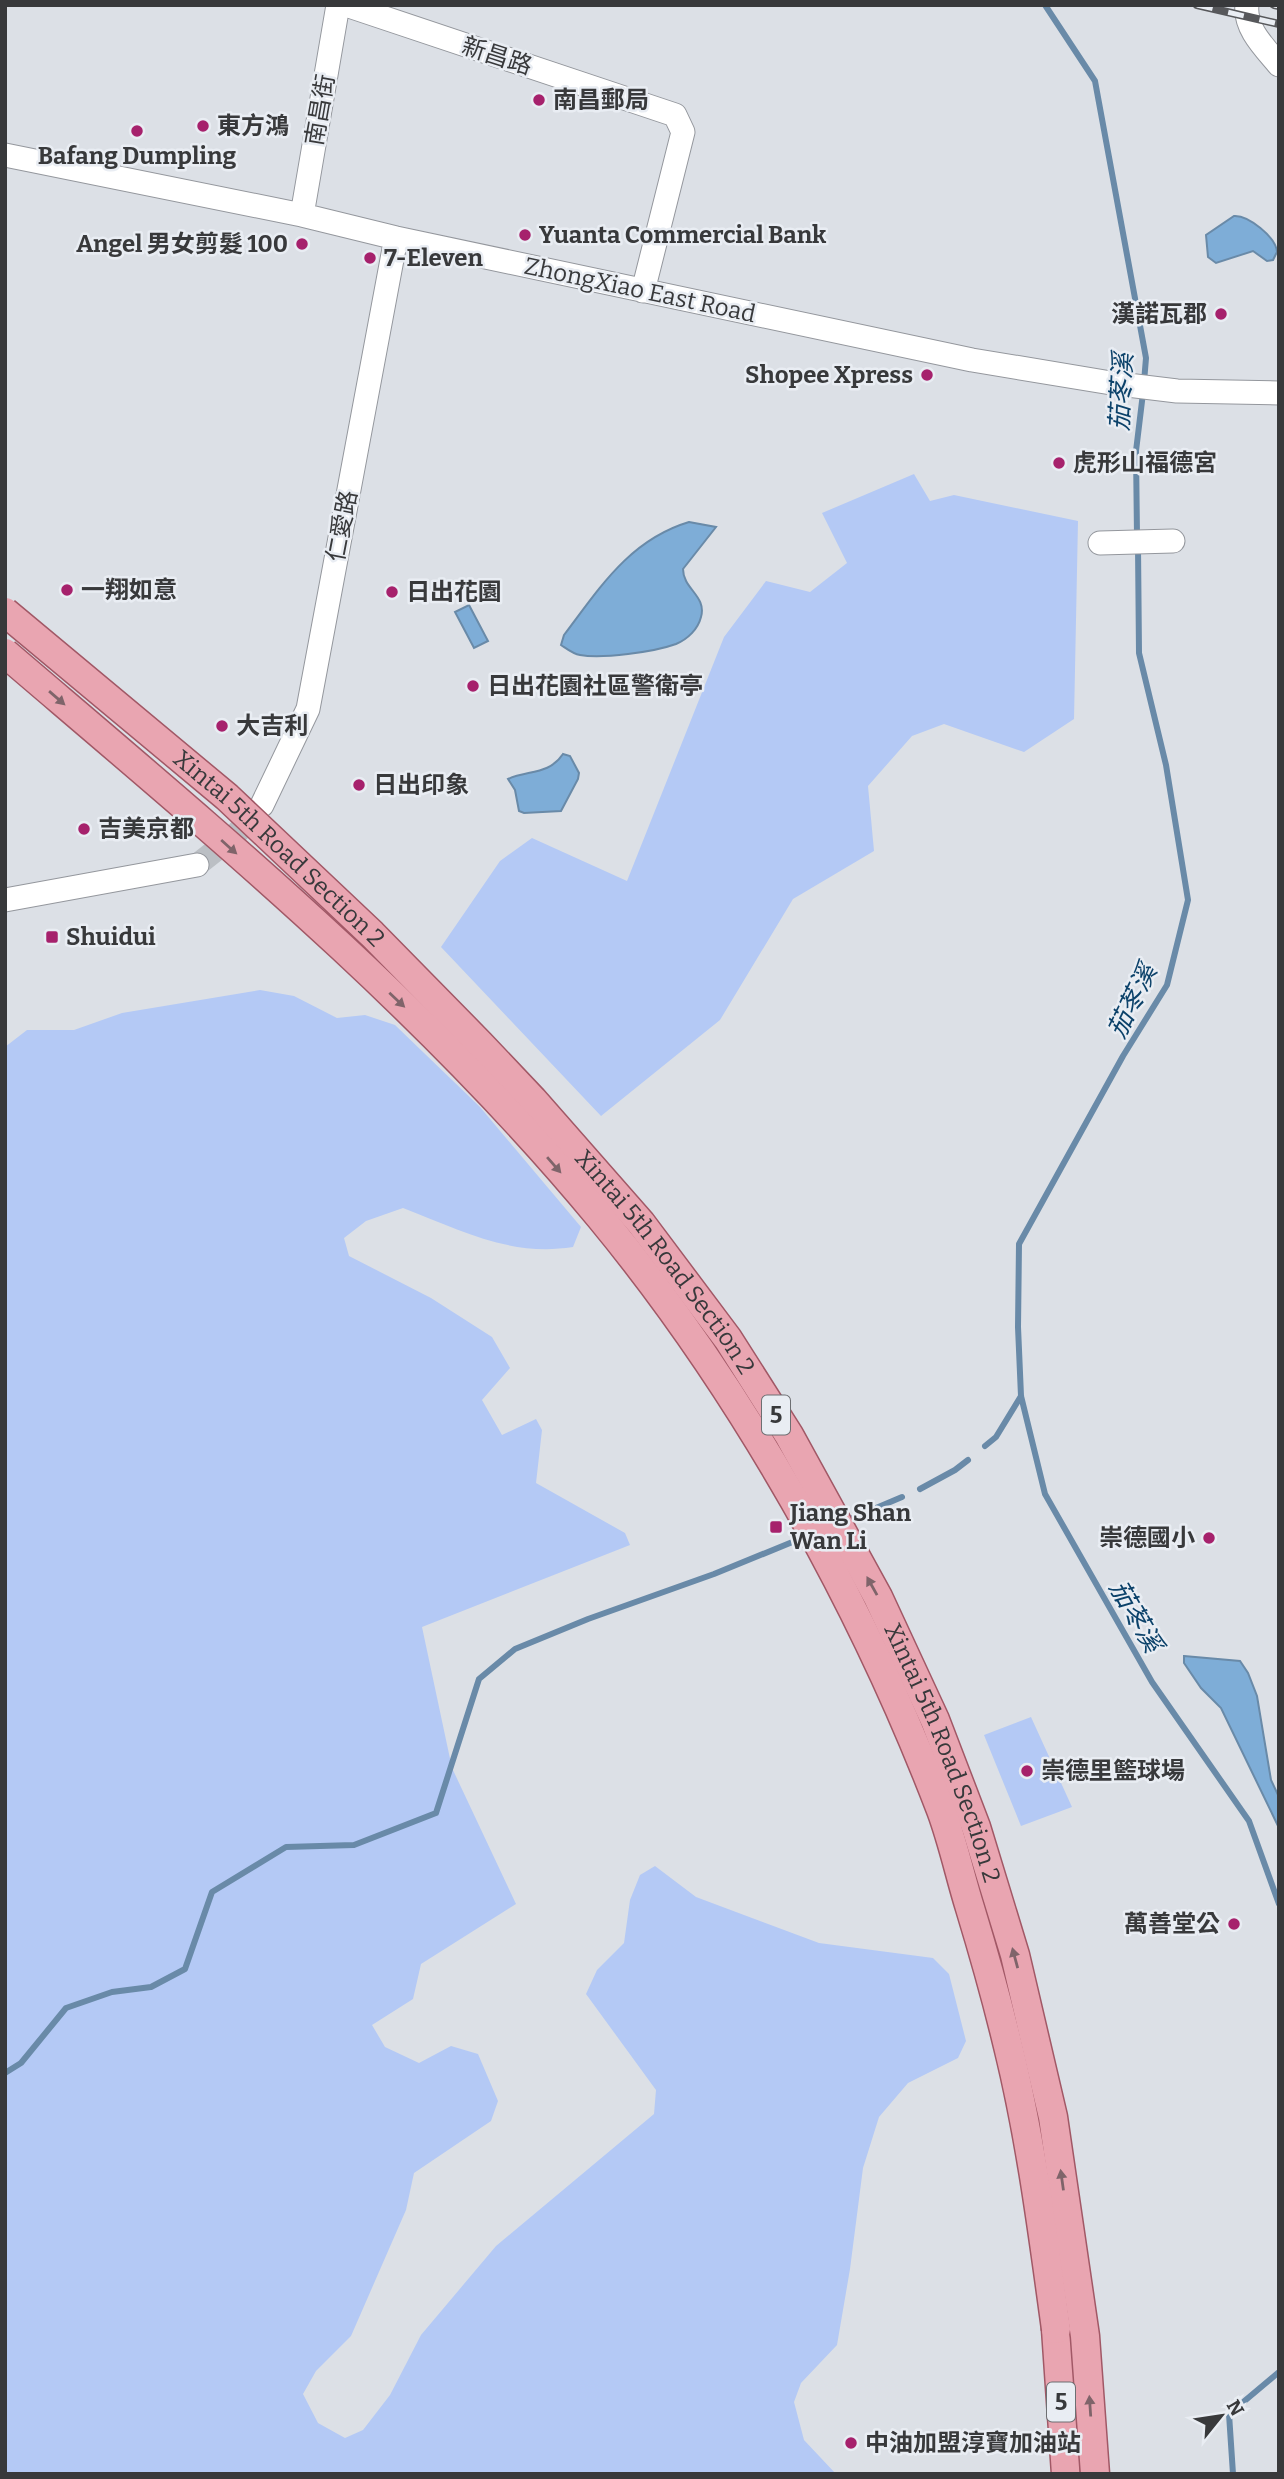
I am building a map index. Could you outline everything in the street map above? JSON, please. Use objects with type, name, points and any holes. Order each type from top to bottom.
[{"type":"main road","name":"Xintai 5th Road Section 2","points":[[5,612],[227,797],[372,934],[480,1044],[641,1223],[728,1339],[789,1435],[878,1597],[935,1720],[975,1827],[1015,1955],[1052,2117],[1085,2336],[1095,2474]]},
{"type":"main road","name":"Xintai 5th Road Section 2","points":[[5,653],[216,835],[440,1041],[518,1124],[600,1217],[671,1309],[743,1417],[807,1524],[852,1609],[942,1813],[1009,2049],[1037,2195],[1056,2329],[1066,2474]]},
{"type":"street","name":"南昌街","points":[[302,215],[338,5]]},
{"type":"street","name":"新昌路","points":[[346,5],[675,115],[683,132],[643,290]]},
{"type":"street","points":[[1247,5],[1246,10],[1254,34],[1279,65]]},
{"type":"street","name":"ZhongXiao East Road","points":[[5,155],[302,215],[972,360],[1177,391],[1279,393]]},
{"type":"street","name":"仁愛路","points":[[262,805],[309,709],[396,237]]},
{"type":"street","points":[[1100,543],[1173,541]]},
{"type":"street","points":[[5,900],[197,865]]},
{"type":"shaded area","points":[[1234,216],[1246,219],[1267,234],[1277,252],[1273,260],[1267,261],[1253,251],[1216,263],[1208,257],[1206,235]]},
{"type":"shaded area","points":[[914,474],[930,501],[954,495],[1078,521],[1074,719],[1024,752],[944,724],[912,736],[868,786],[874,851],[793,899],[720,1020],[601,1116],[441,947],[500,861],[532,838],[627,881],[724,637],[766,581],[810,592],[847,563],[822,513]]},
{"type":"shaded area","points":[[689,522],[716,527],[683,569],[702,610],[698,626],[692,633],[680,642],[666,647],[614,655],[580,655],[561,645],[564,635],[617,568],[649,541]]},
{"type":"shaded area","points":[[469,605],[488,641],[474,648],[455,612]]},
{"type":"shaded area","points":[[563,754],[570,756],[579,773],[561,811],[519,811],[515,790],[508,779],[545,769]]},
{"type":"shaded area","points":[[260,990],[294,996],[337,1018],[365,1015],[395,1025],[480,1107],[581,1227],[573,1247],[528,1248],[486,1240],[403,1208],[366,1221],[344,1238],[349,1256],[431,1298],[492,1337],[510,1368],[482,1400],[502,1435],[536,1419],[542,1430],[536,1483],[625,1533],[630,1545],[422,1627],[452,1768],[516,1904],[421,1964],[413,1999],[372,2025],[385,2047],[419,2063],[451,2046],[478,2054],[498,2101],[491,2121],[414,2173],[406,2210],[351,2336],[316,2371],[303,2394],[318,2423],[345,2438],[363,2430],[390,2395],[421,2335],[496,2246],[654,2114],[656,2090],[586,1994],[597,1970],[624,1943],[630,1900],[640,1875],[655,1866],[696,1897],[819,1943],[933,1958],[949,1974],[966,2041],[958,2058],[908,2083],[879,2117],[863,2168],[837,2345],[801,2383],[794,2402],[804,2440],[836,2474],[5,2474],[5,1047],[27,1030],[74,1030],[122,1013]]},
{"type":"shaded area","points":[[1184,1656],[1240,1661],[1248,1673],[1257,1696],[1271,1780],[1279,1797],[1279,1828],[1221,1708],[1201,1688],[1184,1663]]},
{"type":"shaded area","name":"崇德里籃球場","points":[[1031,1717],[1072,1807],[1021,1826],[984,1735]]},
{"type":"waterway","name":"茄苳溪","points":[[1045,5],[1095,81],[1146,358],[1144,382]]},
{"type":"waterway","name":"茄苳溪","points":[[1137,536],[1136,451],[1143,393]]},
{"type":"waterway","name":"茄苳溪","points":[[1138,547],[1139,653],[1166,765],[1188,900],[1167,985],[1123,1056],[1019,1244],[1021,1396],[1045,1494],[1152,1682],[1249,1821],[1279,1904]]},
{"type":"waterway","points":[[985,1446],[996,1437],[1021,1396]]},
{"type":"waterway","points":[[920,1489],[968,1460]]},
{"type":"waterway","points":[[876,1508],[902,1497]]},
{"type":"waterway","points":[[843,1522],[860,1515]]},
{"type":"waterway","points":[[5,2073],[21,2063],[66,2008],[112,1992],[151,1987],[185,1969],[212,1892],[286,1847],[354,1845],[436,1813],[479,1679],[515,1649],[807,1536]]},
{"type":"waterway","name":"茄苳溪","points":[[1233,2474],[1229,2414],[1279,2372]]},
{"type":"tunnel","points":[[197,865],[235,835],[260,808]]},
{"type":"railway","points":[[1197,5],[1279,24]]},
{"type":"railway","points":[[1274,5],[1279,6]]},
{"type":"place","name":"南昌郵局","points":[[539,100]]},
{"type":"place","name":"東方鴻","points":[[203,126]]},
{"type":"place","name":"Bafang Dumpling","points":[[137,131]]},
{"type":"place","name":"Yuanta Commercial Bank","points":[[525,235]]},
{"type":"place","name":"Angel 男女剪髮 100","points":[[302,244]]},
{"type":"place","name":"7-Eleven","points":[[370,258]]},
{"type":"place","name":"漢諾瓦郡","points":[[1221,314]]},
{"type":"place","name":"Shopee Xpress","points":[[927,375]]},
{"type":"place","name":"虎形山福德宮","points":[[1059,463]]},
{"type":"place","name":"一翔如意","points":[[67,590]]},
{"type":"place","name":"日出花園","points":[[392,592]]},
{"type":"place","name":"日出花園社區警衛亭","points":[[473,686]]},
{"type":"place","name":"大吉利","points":[[222,726]]},
{"type":"place","name":"日出印象","points":[[359,785]]},
{"type":"place","name":"吉美京都","points":[[84,829]]},
{"type":"place","name":"Shuidui","points":[[52,937]]},
{"type":"place","name":"Jiang Shan Wan Li","points":[[776,1527]]},
{"type":"place","name":"崇德國小","points":[[1209,1538]]},
{"type":"place","name":"崇德里籃球場","points":[[1027,1771]]},
{"type":"place","name":"萬善堂公","points":[[1234,1924]]},
{"type":"place","name":"中油加盟淳寶加油站","points":[[851,2443]]}]
